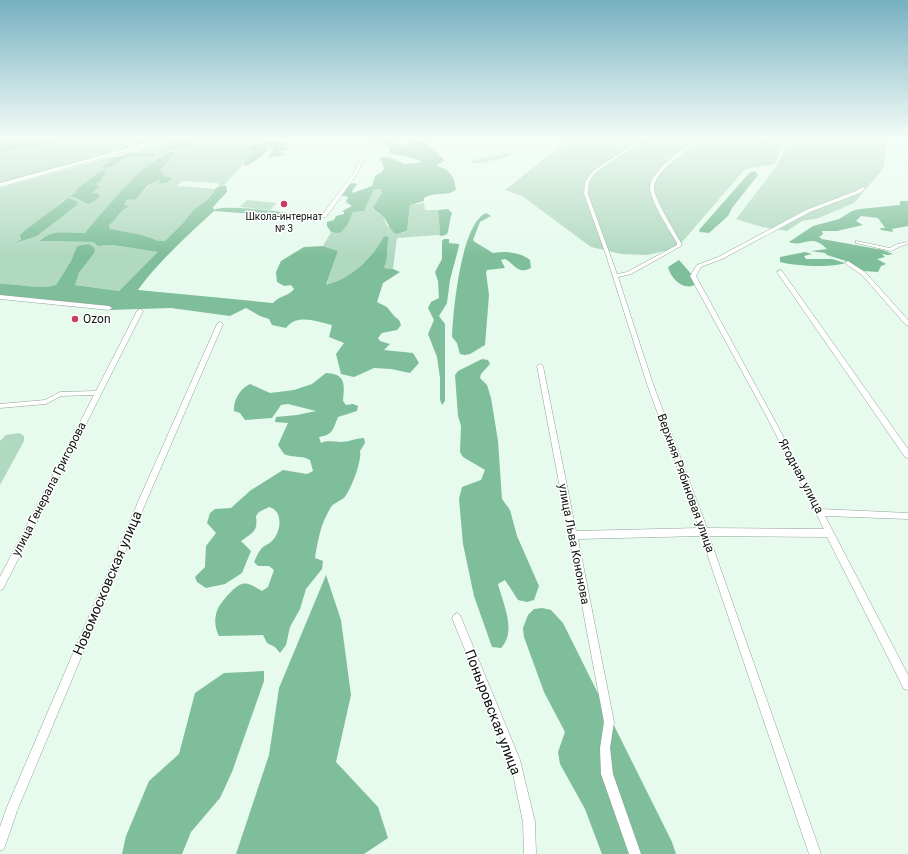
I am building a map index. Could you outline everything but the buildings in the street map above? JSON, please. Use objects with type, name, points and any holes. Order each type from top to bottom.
[{"type":"main road","points":[[0,185],[29,177]]},
{"type":"street","points":[[324,216],[353,177]]},
{"type":"street","name":"Верхняя Рябиновая улица","points":[[590,177],[585,186],[593,213],[650,384],[704,532],[815,854]]},
{"type":"street","points":[[615,276],[629,273],[679,246],[679,243],[653,192],[652,182],[655,177]]},
{"type":"street","name":"Ягодная улица","points":[[864,188],[858,192],[808,211],[720,258],[699,266],[693,276],[820,512],[908,685]]},
{"type":"street","points":[[858,242],[891,250],[899,245],[908,243]]},
{"type":"street","points":[[848,263],[864,274],[908,324]]},
{"type":"street","points":[[780,272],[908,455]]},
{"type":"street","points":[[0,297],[109,308]]},
{"type":"street","name":"улица Генерала Григорова","points":[[0,586],[140,311]]},
{"type":"street","name":"Новомосковская улица","points":[[0,845],[14,804],[139,509],[220,324]]},
{"type":"street","name":"улица Льва Кононова","points":[[540,366],[609,722],[605,748],[607,774],[635,854]]},
{"type":"street","points":[[0,406],[46,402],[60,394],[99,393]]},
{"type":"street","points":[[820,512],[908,516]]},
{"type":"street","points":[[572,535],[704,532],[830,533]]},
{"type":"street","name":"Поныровская улица","points":[[457,618],[515,760],[529,822],[530,854]]},
{"type":"green space","points":[[0,177],[25,177],[0,184]]},
{"type":"green space","points":[[40,177],[137,177],[113,200],[85,233],[41,241],[93,242],[98,246],[113,245],[159,252],[119,291],[75,285],[79,273],[95,252],[77,246],[71,261],[56,285],[36,287],[0,284],[0,188]],"holes":[[[100,178],[102,179],[95,184],[100,186],[83,201],[75,199],[71,195],[75,193],[77,189]],[[64,200],[76,206],[37,236],[17,243],[23,232],[41,220]]]},
{"type":"green space","points":[[93,177],[102,177],[101,178],[103,179],[96,184],[100,187],[92,193],[98,193],[100,196],[89,204],[70,196],[75,193],[77,189]]},
{"type":"green space","points":[[136,177],[172,178],[166,183],[159,184],[160,179],[148,185],[136,199],[127,200],[124,205],[130,206],[123,209],[115,220],[109,225],[110,229],[142,235],[159,241],[165,241],[194,210],[208,199],[218,186],[226,186],[227,192],[213,207],[214,210],[221,208],[233,208],[265,210],[319,217],[319,220],[315,221],[280,216],[214,211],[164,259],[138,290],[273,303],[294,289],[291,285],[284,286],[277,282],[276,272],[281,261],[304,247],[323,246],[338,251],[326,285],[352,273],[374,252],[384,236],[389,237],[384,268],[393,269],[400,272],[383,283],[377,302],[387,307],[399,320],[401,325],[397,330],[382,333],[378,338],[380,341],[390,344],[384,350],[413,353],[419,363],[410,373],[391,369],[374,368],[354,377],[341,374],[336,354],[344,343],[329,337],[332,325],[301,320],[291,323],[286,328],[272,325],[269,319],[246,308],[230,316],[171,308],[109,310],[32,298],[0,296],[0,284],[36,287],[56,285],[71,261],[77,246],[88,244],[94,247],[95,252],[79,273],[75,285],[119,291],[158,252],[113,245],[98,246],[93,242],[40,241],[50,234],[61,232],[85,233],[125,187]]},
{"type":"green space","points":[[168,177],[231,177],[224,185],[219,186],[218,183],[182,181],[177,186],[215,189],[214,192],[165,241],[159,241],[142,235],[110,229],[109,225],[123,209],[129,206],[124,205],[127,200],[137,196],[155,181],[160,179],[159,184],[166,183]]},
{"type":"green space","points":[[375,177],[453,177],[456,190],[449,193],[428,196],[424,198],[424,201],[410,205],[407,231],[396,234],[384,218],[373,207],[382,193],[382,190],[374,190],[364,211],[353,212],[343,231],[336,233],[331,232],[327,226],[327,222],[334,220],[336,216],[344,214],[342,211],[352,206],[346,202],[348,197],[341,195],[350,184],[357,184],[352,191],[353,193],[372,186]]},
{"type":"green space","points":[[522,177],[738,177],[677,248],[647,255],[621,254],[591,247],[522,196],[505,190]]},
{"type":"green space","points":[[746,177],[757,177],[732,208],[728,216],[709,233],[700,232],[699,230]]},
{"type":"green space","points":[[768,177],[876,177],[854,203],[819,218],[802,221],[787,231],[762,227],[736,219]]},
{"type":"green space","points":[[374,190],[382,190],[382,193],[373,207],[374,210],[383,217],[387,226],[402,233],[407,231],[410,205],[424,203],[425,210],[438,210],[439,235],[397,238],[393,269],[384,268],[389,237],[384,236],[374,253],[360,267],[344,278],[326,286],[338,251],[323,246],[331,232],[334,233],[344,230],[353,212],[364,211]]},
{"type":"green space","points":[[68,198],[78,202],[76,206],[37,236],[16,243],[21,239],[20,235],[23,232]]},
{"type":"green space","points":[[247,200],[277,203],[270,210],[240,207]]},
{"type":"green space","points":[[901,201],[908,201],[908,226],[892,229],[893,232],[881,230],[880,228],[885,228],[878,218],[861,216],[856,221],[863,225],[837,231],[822,231],[823,234],[819,237],[822,239],[883,250],[893,254],[882,254],[885,257],[877,259],[886,264],[881,266],[878,272],[864,271],[849,262],[825,253],[811,251],[827,249],[816,242],[789,242],[813,226],[839,219],[852,211],[900,205]]},
{"type":"green space","points":[[448,209],[452,213],[449,228],[447,234],[442,236],[439,235],[438,210]]},
{"type":"green space","points":[[486,213],[491,216],[480,222],[473,240],[493,253],[508,252],[522,255],[530,260],[531,268],[519,270],[505,259],[501,260],[505,268],[487,270],[489,295],[485,345],[470,354],[465,355],[460,354],[457,343],[452,337],[454,308],[460,269],[470,233],[477,220]]},
{"type":"green space","points":[[444,239],[449,239],[449,243],[459,244],[459,246],[450,280],[447,303],[439,316],[445,324],[445,401],[442,405],[440,400],[440,378],[437,357],[428,334],[434,320],[428,308],[431,302],[439,298],[438,281],[435,272],[442,259],[442,241]]},
{"type":"green space","points":[[805,252],[812,254],[804,256],[806,259],[832,259],[845,263],[832,266],[813,266],[794,265],[780,262],[780,257]]},
{"type":"green space","points":[[679,260],[698,283],[693,286],[688,286],[675,280],[668,267]]},
{"type":"green space","points":[[482,359],[488,360],[490,364],[481,374],[480,378],[487,385],[491,398],[498,441],[502,499],[510,510],[517,536],[539,586],[534,600],[527,602],[518,600],[505,580],[498,584],[508,626],[506,641],[501,648],[492,647],[474,596],[463,544],[459,499],[462,487],[481,480],[485,470],[463,457],[460,452],[461,426],[458,416],[455,375],[458,371]]},
{"type":"green space","points":[[326,373],[338,376],[343,381],[343,401],[346,405],[353,404],[358,406],[357,411],[338,417],[332,431],[327,435],[319,437],[321,443],[329,441],[344,442],[364,438],[365,443],[360,451],[358,468],[350,489],[344,498],[331,507],[322,525],[315,558],[323,561],[322,569],[306,589],[300,609],[290,627],[286,645],[280,653],[275,647],[267,643],[263,635],[219,636],[215,624],[215,617],[218,608],[232,591],[242,584],[247,584],[262,591],[268,587],[274,570],[269,566],[258,566],[254,562],[258,553],[263,547],[271,542],[275,537],[280,522],[274,509],[269,507],[259,512],[256,516],[254,531],[241,541],[251,551],[242,573],[225,584],[206,588],[197,582],[195,577],[205,567],[206,546],[216,533],[207,523],[210,513],[215,509],[231,508],[251,490],[283,470],[307,474],[313,471],[310,460],[284,454],[278,445],[288,423],[275,422],[276,417],[316,411],[288,404],[281,405],[272,418],[245,420],[240,413],[234,411],[236,399],[244,388],[250,384],[270,393],[294,390],[312,384]]},
{"type":"green space","points":[[19,433],[24,436],[24,441],[0,485],[0,441],[6,435]]},
{"type":"green space","points":[[326,575],[341,620],[351,695],[336,762],[378,807],[388,838],[364,854],[236,854],[269,755],[279,688]]},
{"type":"green space","points":[[542,608],[551,610],[563,623],[672,842],[676,854],[602,854],[585,809],[560,764],[558,752],[565,732],[544,692],[524,637],[523,628],[528,615],[534,609]]},
{"type":"green space","points":[[264,671],[264,681],[232,772],[220,798],[191,832],[182,854],[122,854],[126,836],[149,781],[179,754],[195,693],[224,673]]},
{"type":"place","name":"Школа-интернат № 3","points":[[284,204]]},
{"type":"place","name":"Ozon","points":[[75,319]]}]
